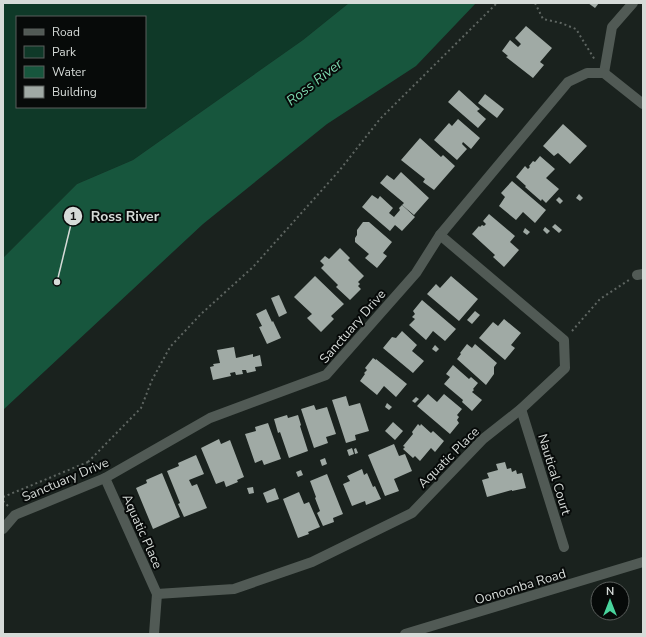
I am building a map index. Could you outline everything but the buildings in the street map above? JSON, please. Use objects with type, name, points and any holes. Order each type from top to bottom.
[{"type":"street","points":[[633,3],[612,27],[604,73],[643,104]]},
{"type":"street","name":"Sanctuary Drive","points":[[3,529],[15,515],[105,478],[210,418],[326,375],[416,273],[440,235],[568,82],[586,73],[604,73]]},
{"type":"street","points":[[440,235],[564,340]]},
{"type":"street","name":"Aquatic Place","points":[[105,478],[158,594],[234,589],[312,562],[412,513],[483,439],[521,409],[565,368],[564,340]]},
{"type":"street","name":"Nautical Court","points":[[521,409],[564,546]]},
{"type":"street","name":"Oonoonba Road","points":[[405,634],[431,630],[643,562]]},
{"type":"street","points":[[154,634],[158,594]]},
{"type":"path","points":[[3,498],[88,462],[140,408],[152,380],[170,347],[201,314],[253,267],[339,171],[380,119],[497,3]]},
{"type":"path","points":[[535,3],[543,19],[561,23],[576,29],[604,73]]},
{"type":"path","points":[[564,340],[600,299],[640,275]]},
{"type":"path","points":[[88,462],[105,478]]},
{"type":"green space","points":[[3,3],[349,3],[303,40],[133,160],[77,184],[3,258]]},
{"type":"water","points":[[349,3],[476,3],[416,66],[327,124],[203,224],[3,410],[3,258],[77,184],[133,160],[303,40]]},
{"type":"place","name":"Ross River","points":[[57,282]]}]
